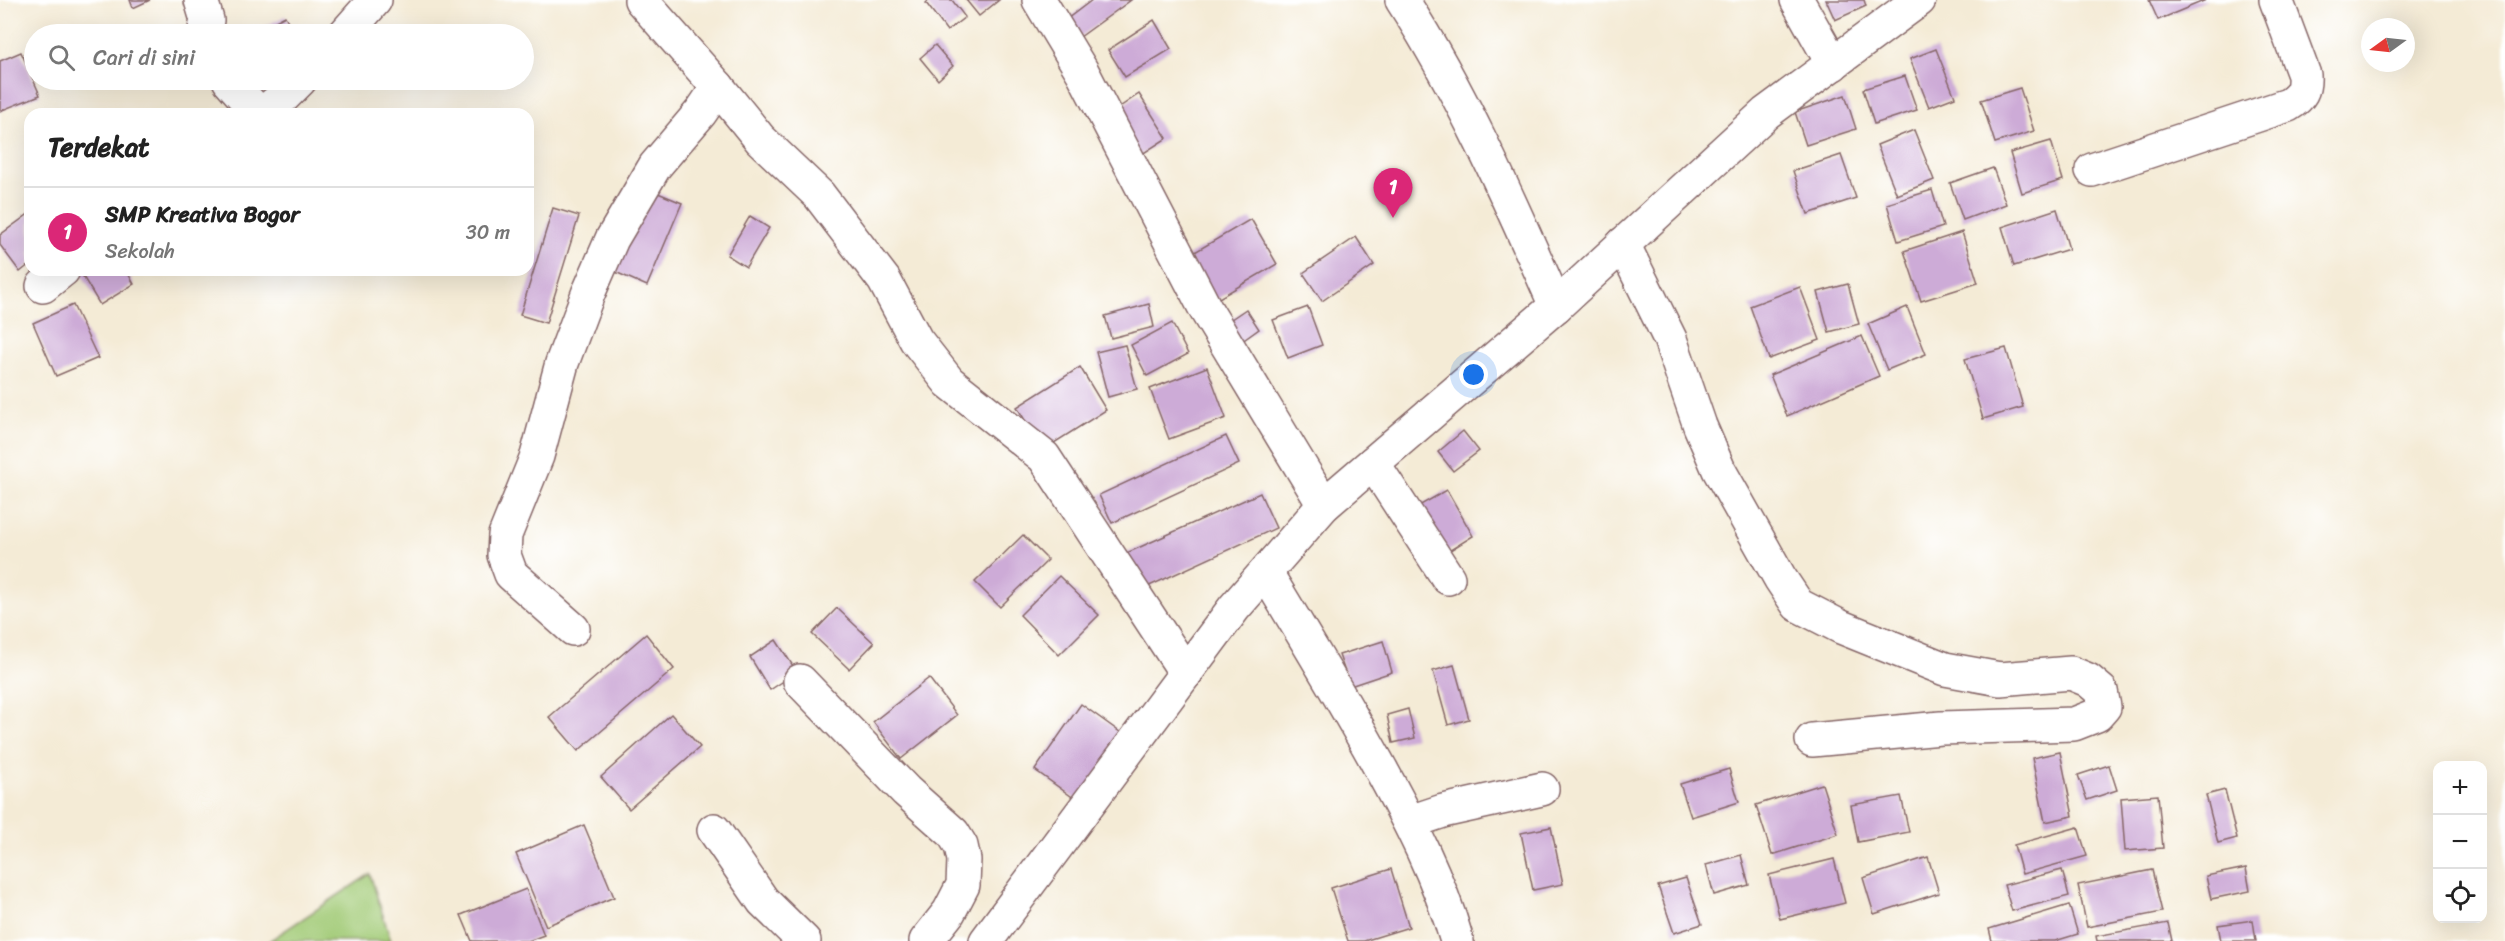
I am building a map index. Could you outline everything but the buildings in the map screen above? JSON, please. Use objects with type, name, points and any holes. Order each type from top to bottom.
[{"type":"street","points":[[201,0],[206,24]]},
{"type":"street","points":[[354,24],[375,0]]},
{"type":"street","points":[[641,0],[718,87],[760,139],[819,195],[884,280],[916,340],[950,382],[1044,457],[1186,673]]},
{"type":"street","points":[[1040,0],[1083,73],[1206,310],[1324,505]]},
{"type":"street","points":[[1402,0],[1428,40],[1508,198],[1556,306]]},
{"type":"street","points":[[1797,0],[1833,64]]},
{"type":"street","points":[[986,941],[1234,608],[1324,505],[1556,306],[1766,113],[1918,0]]},
{"type":"street","points":[[2092,170],[2288,105],[2299,98],[2305,88],[2304,75],[2276,0]]},
{"type":"street","points":[[573,629],[511,574],[504,555],[505,535],[537,456],[562,363],[612,239],[655,166],[701,112],[718,87]]},
{"type":"street","points":[[238,90],[255,108]]},
{"type":"street","points":[[269,108],[291,90]]},
{"type":"street","points":[[1623,244],[1670,339],[1700,426],[1719,470],[1780,578],[1798,605],[1841,627],[1945,669],[2000,679],[2071,673],[2088,680],[2101,691],[2104,707],[2097,715],[2074,724],[1941,728],[1812,740]]},
{"type":"street","points":[[1373,463],[1448,578]]},
{"type":"street","points":[[1266,573],[1341,697],[1410,822],[1447,908],[1457,941]]},
{"type":"street","points":[[800,681],[906,791],[953,833],[961,846],[964,860],[963,885],[949,912],[926,941]]},
{"type":"street","points":[[1410,822],[1443,811],[1542,789]]},
{"type":"street","points":[[714,830],[763,900],[804,941]]},
{"type":"green space","points":[[370,874],[391,941],[269,941]]},
{"type":"place","name":"SMP Kreativa Bogor","points":[[1393,218]]}]
